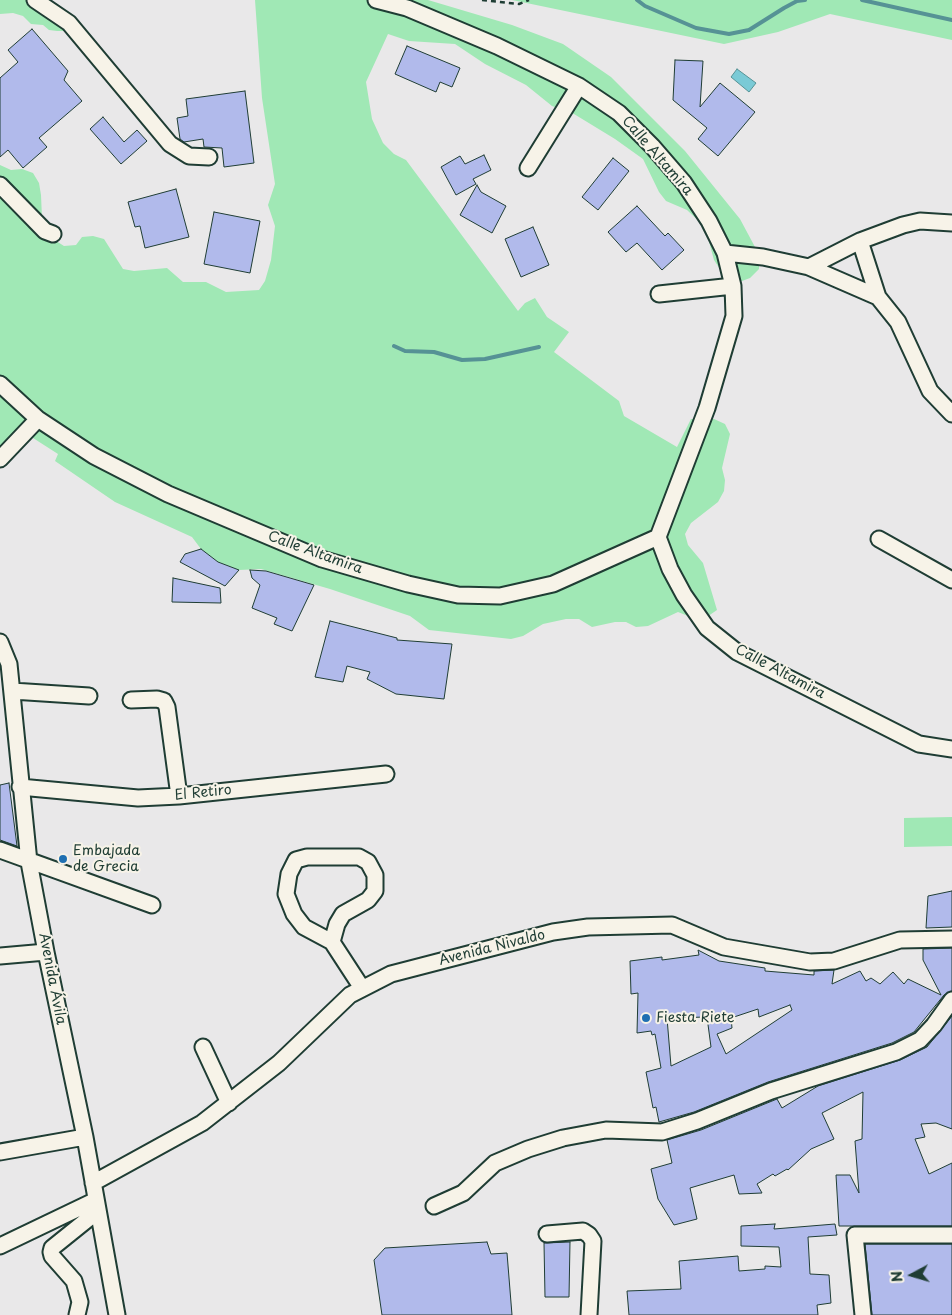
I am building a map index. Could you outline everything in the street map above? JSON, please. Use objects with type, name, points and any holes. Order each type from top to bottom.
[{"type":"street","points":[[34,0],[69,23],[170,144],[189,156],[208,157]]},
{"type":"street","name":"Calle Altamira","points":[[376,0],[407,8],[480,38],[579,86],[619,113],[652,146],[684,183],[709,221],[724,253],[733,286],[734,316],[726,349],[707,408],[658,537],[670,570],[684,595],[707,628],[737,652],[919,744],[952,749]]},
{"type":"street","points":[[528,168],[579,86]]},
{"type":"street","points":[[0,185],[45,231],[53,234]]},
{"type":"street","points":[[810,267],[860,241],[920,221],[952,223]]},
{"type":"street","points":[[860,241],[878,297],[898,322],[930,392],[952,414]]},
{"type":"street","points":[[724,253],[763,257],[810,267],[878,297]]},
{"type":"street","points":[[659,294],[733,286]]},
{"type":"street","name":"Calle Altamira","points":[[0,384],[38,419],[94,456],[168,494],[322,559],[408,584],[458,595],[500,596],[553,584],[658,537]]},
{"type":"street","points":[[0,459],[38,419]]},
{"type":"street","points":[[879,539],[952,580]]},
{"type":"street","name":"Avenida Ávila","points":[[0,642],[9,664],[20,787],[30,862],[117,1315]]},
{"type":"street","points":[[12,691],[89,696]]},
{"type":"street","points":[[131,700],[157,699],[164,701],[167,707],[179,796]]},
{"type":"street","name":"El Retiro","points":[[20,787],[138,798],[179,796],[386,774]]},
{"type":"street","points":[[0,850],[152,906]]},
{"type":"street","points":[[332,942],[337,924],[343,914],[368,900],[375,891],[375,875],[368,862],[359,857],[307,857],[296,860],[289,874],[286,894],[294,914],[304,927],[332,942],[362,988]]},
{"type":"street","name":"Avenida Nivaldo","points":[[93,1183],[184,1135],[229,1103],[279,1063],[331,1011],[362,988],[391,974],[414,967],[553,932],[588,927],[672,925],[724,947],[810,962],[834,962],[900,940],[952,939]]},
{"type":"street","points":[[0,956],[46,952]]},
{"type":"street","points":[[434,1206],[463,1193],[495,1163],[528,1149],[563,1138],[606,1130],[662,1132],[697,1121],[771,1091],[896,1052],[920,1040],[934,1026],[952,1000]]},
{"type":"street","points":[[203,1048],[229,1103]]},
{"type":"street","points":[[0,1152],[84,1137]]},
{"type":"street","points":[[0,1246],[97,1205]]},
{"type":"street","points":[[77,1315],[80,1302],[74,1281],[52,1256],[51,1252],[52,1248],[97,1205]]},
{"type":"street","points":[[547,1234],[583,1231],[589,1235],[593,1242],[590,1315]]},
{"type":"street","points":[[863,1315],[855,1235],[952,1235]]},
{"type":"path","points":[[482,0],[519,4],[529,0]]},
{"type":"green space","points":[[0,0],[35,0],[69,23],[64,31],[49,30],[43,25],[31,24],[23,16],[13,13],[0,14]]},
{"type":"green space","points":[[255,0],[428,0],[512,25],[563,44],[611,77],[685,151],[740,219],[755,247],[759,260],[759,269],[750,278],[742,281],[725,277],[714,260],[705,227],[687,210],[666,201],[659,192],[643,159],[615,139],[574,114],[552,106],[526,85],[485,64],[455,44],[409,41],[388,34],[366,82],[372,119],[383,143],[394,154],[406,160],[518,311],[525,303],[535,298],[547,317],[569,332],[554,352],[619,401],[624,416],[677,447],[691,419],[714,419],[725,424],[730,434],[722,468],[725,480],[724,491],[718,502],[691,523],[685,534],[688,545],[703,563],[717,610],[695,625],[688,616],[678,612],[648,626],[636,627],[626,622],[615,622],[592,627],[579,619],[566,619],[543,624],[523,636],[511,639],[429,630],[410,616],[330,589],[261,569],[239,570],[218,562],[201,549],[192,537],[115,502],[55,461],[58,454],[19,429],[0,463],[0,165],[11,170],[22,169],[33,173],[39,183],[42,218],[53,239],[64,246],[76,245],[82,237],[93,236],[104,239],[123,269],[134,271],[167,268],[183,282],[206,282],[226,292],[259,290],[265,281],[271,260],[275,226],[268,205],[275,184],[262,98]]},
{"type":"green space","points":[[512,0],[952,0],[952,40],[830,14],[778,32],[724,44]]},
{"type":"green space","points":[[952,817],[952,846],[904,847],[904,818]]},
{"type":"water","points":[[737,69],[756,83],[749,92],[731,77]]},
{"type":"building","points":[[32,29],[68,71],[64,80],[82,101],[39,138],[47,147],[23,168],[8,150],[0,157],[0,78],[18,62],[8,50]]},
{"type":"building","points":[[407,46],[460,68],[452,87],[440,82],[436,92],[395,74]]},
{"type":"building","points":[[675,60],[703,61],[700,107],[720,83],[755,112],[718,156],[698,139],[707,128],[673,100]]},
{"type":"building","points":[[245,91],[254,163],[224,167],[222,148],[204,147],[203,139],[184,142],[180,139],[177,118],[188,116],[186,99]]},
{"type":"building","points":[[103,117],[124,142],[137,130],[147,141],[121,164],[90,129]]},
{"type":"building","points":[[484,155],[491,170],[473,179],[476,184],[456,195],[441,167],[460,156],[465,164]]},
{"type":"building","points":[[613,158],[629,171],[598,210],[582,197]]},
{"type":"building","points":[[477,185],[481,192],[506,206],[492,233],[460,215]]},
{"type":"building","points":[[176,189],[189,237],[145,248],[140,226],[135,227],[128,202]]},
{"type":"building","points":[[637,206],[665,236],[668,233],[684,250],[662,270],[637,243],[626,252],[608,232]]},
{"type":"building","points":[[214,212],[260,221],[250,273],[204,264]]},
{"type":"building","points":[[533,227],[549,265],[521,277],[505,239]]},
{"type":"building","points":[[201,549],[218,562],[239,570],[225,586],[180,562],[185,554]]},
{"type":"building","points":[[250,570],[266,571],[314,585],[292,631],[274,624],[277,618],[252,608],[260,585],[252,578]]},
{"type":"building","points":[[173,578],[220,588],[221,603],[172,602]]},
{"type":"building","points":[[330,621],[397,638],[397,640],[452,644],[444,699],[396,694],[367,679],[370,672],[347,666],[343,682],[315,677]]},
{"type":"building","points":[[9,783],[17,846],[0,840],[0,785]]},
{"type":"building","points":[[952,891],[952,927],[926,928],[928,896]]},
{"type":"building","points":[[952,948],[952,991],[944,995],[914,1032],[892,1043],[768,1082],[694,1112],[659,1122],[656,1107],[653,1108],[646,1072],[661,1068],[655,1034],[652,1035],[651,1031],[637,1033],[638,993],[631,994],[630,961],[662,957],[662,960],[699,955],[698,950],[719,961],[765,968],[765,971],[814,975],[814,971],[834,970],[832,984],[860,971],[866,981],[871,978],[880,984],[893,972],[904,984],[908,979],[941,995],[923,960],[923,949]],"holes":[[[790,1005],[792,1010],[726,1054],[717,1034],[732,1028],[731,1018],[758,1009],[759,1017]],[[707,1017],[711,1047],[671,1066],[667,1018]]]},
{"type":"building","points":[[952,1016],[952,1129],[936,1123],[921,1124],[925,1137],[915,1139],[929,1174],[952,1163],[952,1226],[839,1226],[836,1175],[850,1175],[859,1193],[855,1141],[862,1139],[863,1092],[822,1113],[834,1139],[811,1149],[788,1170],[775,1176],[773,1174],[757,1184],[762,1193],[739,1194],[734,1175],[690,1188],[697,1219],[674,1225],[658,1199],[651,1169],[672,1163],[667,1140],[701,1130],[777,1099],[782,1108],[818,1086],[900,1060],[927,1047]]},
{"type":"building","points":[[775,1224],[774,1229],[835,1224],[837,1235],[808,1237],[810,1274],[829,1275],[831,1303],[817,1305],[818,1315],[629,1315],[627,1291],[681,1289],[679,1261],[738,1256],[739,1271],[765,1269],[765,1266],[781,1267],[779,1247],[741,1246],[741,1226]]},
{"type":"building","points":[[487,1242],[491,1254],[507,1253],[512,1315],[382,1315],[374,1260],[385,1248]]},
{"type":"building","points":[[570,1242],[569,1297],[545,1297],[544,1243]]},
{"type":"building","points":[[865,1244],[952,1244],[952,1315],[872,1315]]},
{"type":"waterway","points":[[637,0],[645,6],[696,28],[729,34],[749,30],[797,1],[805,0]]},
{"type":"waterway","points":[[862,0],[952,20]]},
{"type":"waterway","points":[[394,346],[405,351],[434,352],[462,360],[485,359],[539,347]]},
{"type":"place","name":"Embajada de Grecia","points":[[63,859]]},
{"type":"place","name":"Fiesta Riete","points":[[646,1018]]}]
